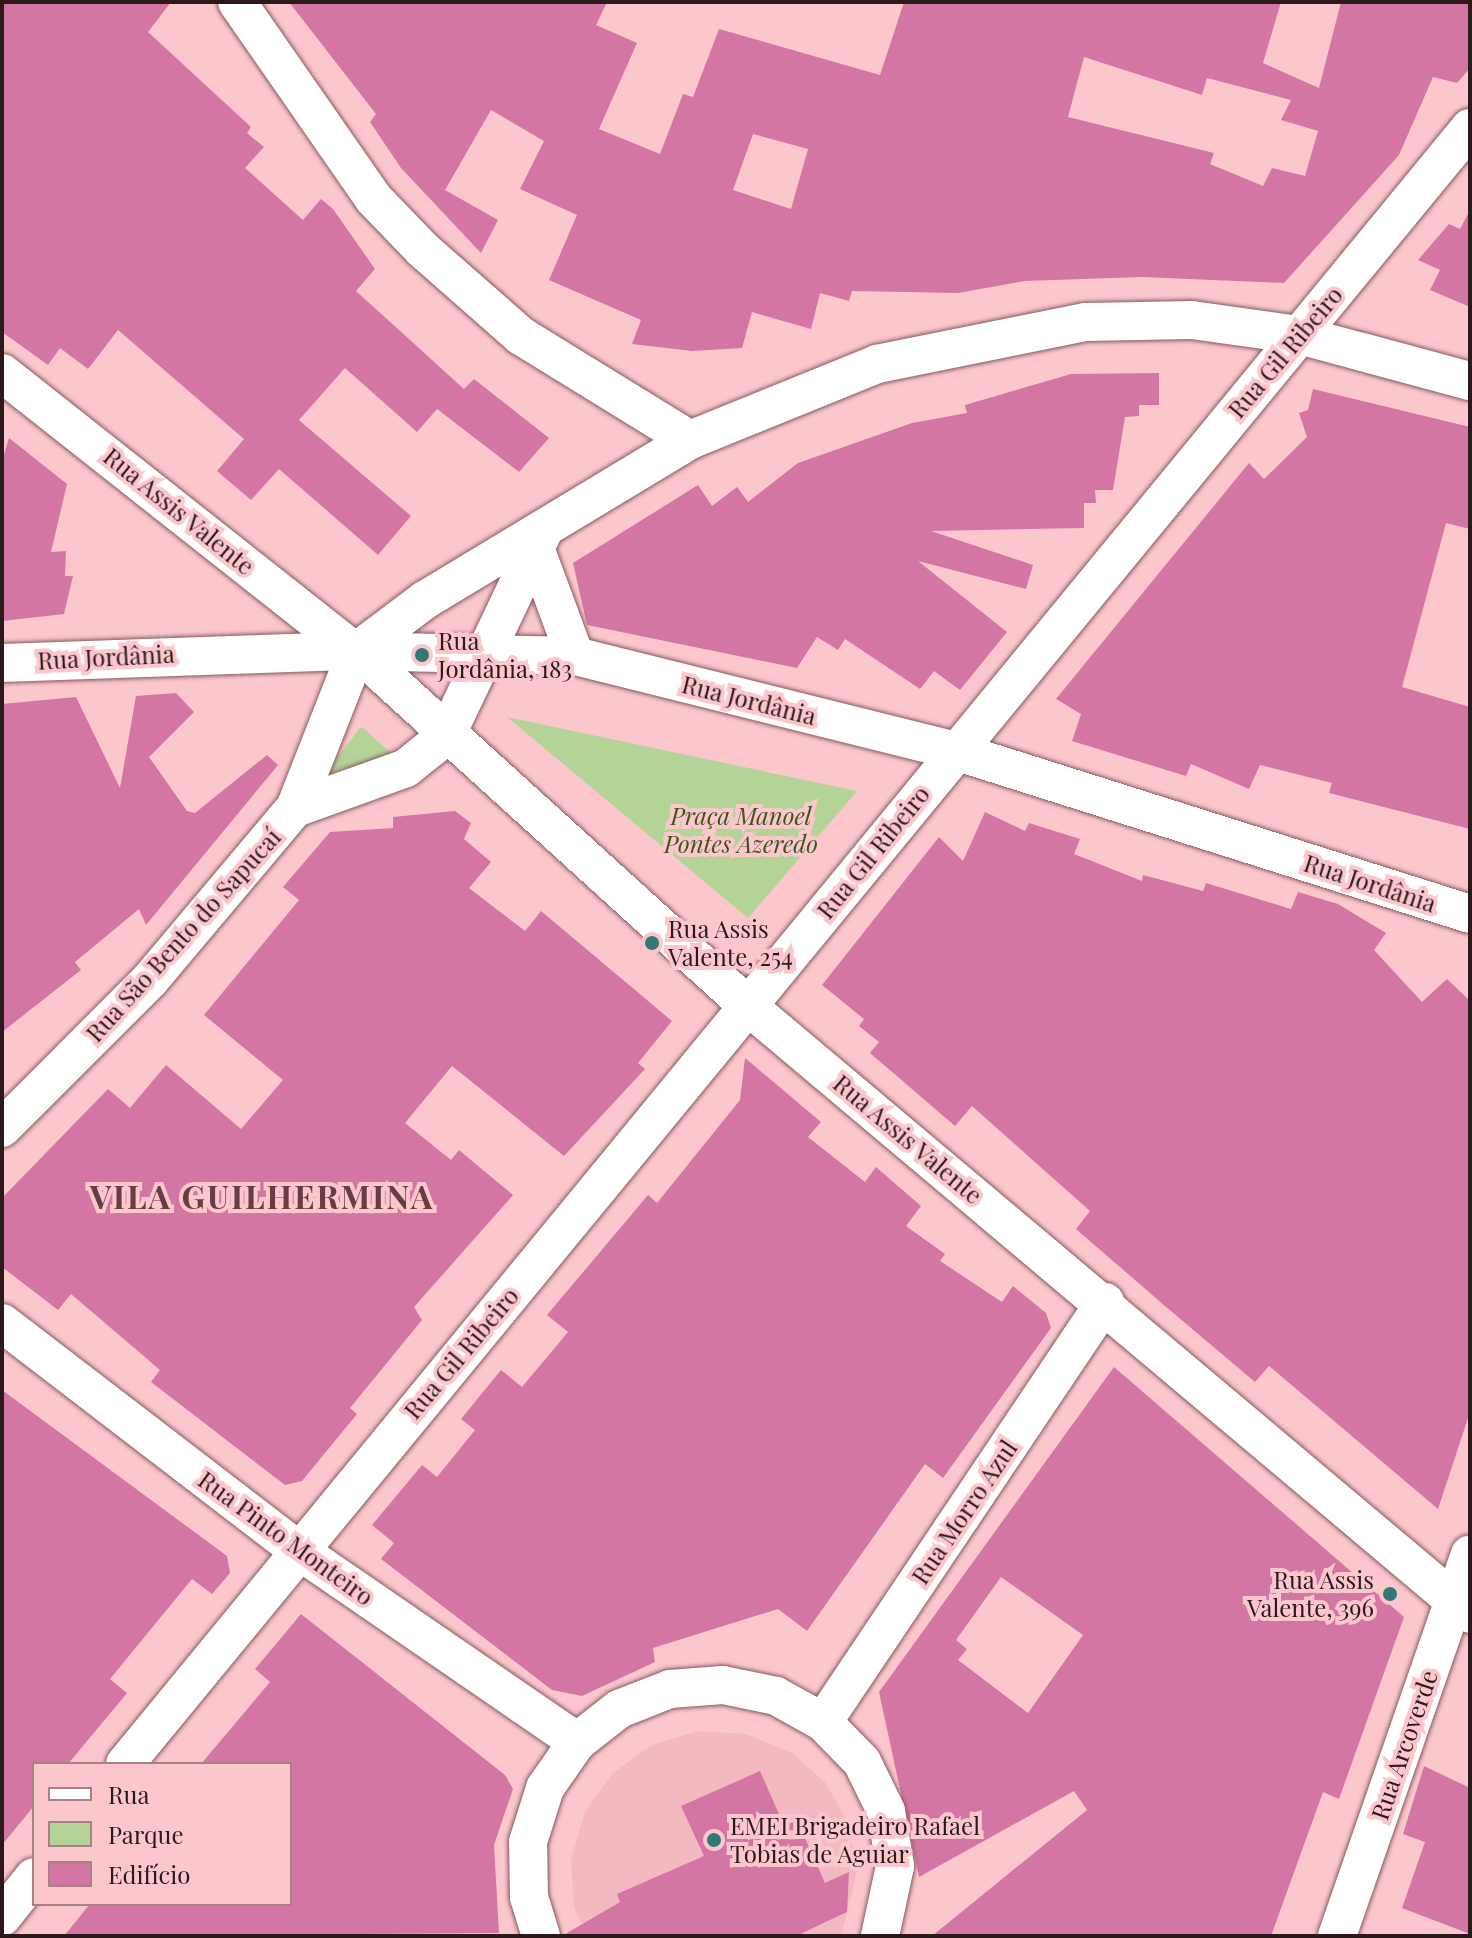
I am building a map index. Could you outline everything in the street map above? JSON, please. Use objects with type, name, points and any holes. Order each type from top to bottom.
[{"type":"street","points":[[237,2],[373,198],[422,249],[521,336],[690,440]]},
{"type":"street","name":"Rua Gil Ribeiro","points":[[127,1762],[1470,128]]},
{"type":"street","points":[[295,808],[355,651],[425,600],[538,541],[690,440],[877,364],[1086,322],[1192,320],[1299,335],[1470,381]]},
{"type":"street","name":"Rua Assis Valente","points":[[3,376],[355,651],[749,1007],[1105,1302],[1462,1607]]},
{"type":"street","points":[[295,808],[397,772],[446,736],[538,541]]},
{"type":"street","points":[[538,541],[575,656]]},
{"type":"street","name":"Rua Jordânia","points":[[2,663],[355,651],[575,656],[955,751],[1470,914]]},
{"type":"street","name":"Rua São Bento do Sapucaí","points":[[2,1128],[150,980],[295,808]]},
{"type":"street","name":"Rua Morro Azul","points":[[823,1722],[1105,1302]]},
{"type":"street","name":"Rua Pinto Monteiro","points":[[2,1323],[298,1550],[577,1742]]},
{"type":"street","name":"Rua Arcoverde","points":[[1337,1936],[1462,1607],[1470,1555]]},
{"type":"street","points":[[541,1936],[529,1897],[528,1842],[545,1788],[577,1742],[619,1709],[670,1689],[723,1685],[776,1696],[823,1722],[862,1762],[886,1811],[895,1866],[880,1936]]},
{"type":"street","points":[[2,1917],[32,1880]]},
{"type":"shaded area","name":"EMEI Brigadeiro Rafael Tobias de Aguiar","points":[[698,1731],[746,1734],[791,1752],[825,1782],[848,1822],[858,1868],[841,1936],[587,1936],[574,1907],[571,1859],[585,1812],[613,1773],[652,1745]]},
{"type":"green space","name":"Praça Manoel Pontes Azeredo","points":[[507,717],[857,791],[748,918]]},
{"type":"green space","points":[[362,727],[396,758],[326,773],[359,729]]},
{"type":"building","points":[[2,2],[171,2],[148,32],[251,127],[247,133],[264,147],[245,168],[303,220],[321,199],[333,209],[375,269],[356,291],[464,389],[474,379],[549,438],[519,472],[437,409],[417,432],[345,368],[299,420],[411,516],[378,555],[279,469],[251,500],[217,471],[244,439],[118,330],[88,369],[60,348],[48,365],[2,332]]},
{"type":"building","points":[[289,2],[607,2],[596,25],[637,43],[599,129],[660,154],[683,94],[693,97],[719,29],[880,75],[904,2],[1281,2],[1263,63],[1319,88],[1341,2],[1470,2],[1470,68],[1457,83],[1433,77],[1399,155],[1284,283],[1142,277],[1025,281],[958,293],[852,291],[849,301],[820,293],[811,329],[752,312],[742,348],[692,351],[632,344],[641,320],[549,280],[577,215],[520,189],[544,141],[491,110],[445,190],[498,220],[481,253],[401,168],[370,122],[376,114]],"holes":[[[1084,57],[1202,95],[1207,78],[1291,100],[1281,120],[1318,131],[1305,176],[1272,168],[1263,186],[1210,164],[1214,153],[1068,117]],[[753,134],[808,149],[791,209],[733,190]]]},
{"type":"building","points":[[1470,210],[1470,307],[1430,290],[1440,270],[1418,260],[1449,224],[1460,229]]},
{"type":"building","points":[[1159,373],[1159,405],[1139,405],[1139,416],[1125,417],[1113,490],[1095,490],[1096,503],[1084,503],[1084,528],[931,531],[1033,565],[1026,589],[918,561],[1007,632],[960,690],[934,671],[920,689],[845,639],[838,650],[817,637],[797,668],[587,625],[573,563],[698,485],[712,506],[737,487],[748,502],[798,463],[912,423],[967,413],[965,405],[1071,374]]},
{"type":"building","points":[[1313,389],[1470,427],[1470,529],[1446,523],[1402,687],[1470,707],[1470,829],[1329,793],[1332,783],[1260,765],[1249,789],[1191,764],[1186,776],[1072,741],[1081,714],[1056,699],[1249,463],[1264,479],[1307,437],[1299,413],[1308,410]]},
{"type":"building","points":[[9,438],[67,484],[51,552],[66,551],[65,576],[73,576],[64,614],[2,621],[2,461]]},
{"type":"building","points":[[176,693],[194,712],[149,757],[187,811],[195,813],[267,755],[278,765],[146,925],[139,909],[75,962],[81,970],[2,1032],[2,704],[76,697],[120,788],[136,696]]},
{"type":"building","points":[[455,811],[471,823],[464,839],[491,862],[469,888],[525,931],[541,911],[672,1021],[638,1063],[645,1069],[564,1156],[452,1066],[405,1123],[451,1160],[459,1150],[513,1195],[414,1307],[422,1320],[350,1408],[357,1414],[302,1481],[285,1485],[151,1382],[160,1370],[71,1294],[58,1310],[2,1267],[2,1198],[108,1089],[130,1108],[166,1065],[241,1129],[283,1080],[204,1015],[299,900],[283,887],[330,832],[393,828],[393,817]]},
{"type":"building","points":[[985,812],[1025,831],[1029,823],[1080,839],[1074,854],[1142,881],[1143,875],[1203,891],[1206,883],[1291,909],[1298,892],[1338,904],[1386,933],[1374,950],[1422,1002],[1447,979],[1470,1001],[1470,1412],[1438,1509],[1269,1366],[1255,1382],[1165,1306],[1076,1229],[1090,1211],[972,1106],[955,1126],[870,1053],[879,1042],[859,1026],[864,1019],[822,985],[939,837],[963,861]]},
{"type":"building","points":[[745,1058],[821,1122],[808,1137],[865,1182],[876,1167],[921,1206],[906,1226],[945,1254],[940,1261],[1002,1302],[1013,1286],[1046,1313],[1051,1328],[943,1478],[925,1464],[807,1631],[778,1609],[653,1648],[655,1662],[582,1696],[552,1690],[381,1559],[394,1543],[372,1525],[422,1465],[437,1477],[475,1430],[461,1419],[501,1370],[522,1387],[568,1332],[547,1315],[648,1195],[657,1203],[740,1100]]},
{"type":"building","points":[[1114,1367],[1404,1617],[1339,1799],[1323,1792],[1271,1936],[932,1936],[1087,1810],[1074,1791],[919,1877],[879,1692]],"holes":[[[1001,1577],[1083,1635],[1028,1713],[958,1660],[967,1649],[956,1640]]]},
{"type":"building","points":[[2,1390],[227,1556],[230,1573],[212,1594],[192,1579],[110,1679],[127,1693],[70,1762],[32,1762],[32,1808],[2,1845]]},
{"type":"building","points":[[301,1614],[505,1775],[513,1789],[494,1845],[499,1933],[64,1936],[88,1906],[292,1906],[292,1762],[203,1762],[270,1682],[255,1669]]},
{"type":"building","points":[[1424,1766],[1470,1788],[1470,1934],[1402,1908],[1425,1842],[1403,1834]]},
{"type":"building","points":[[760,1771],[782,1821],[795,1816],[825,1883],[849,1872],[847,1912],[796,1936],[562,1936],[620,1902],[617,1894],[704,1856],[681,1806]]},
{"type":"place","name":"Rua Jordânia, 183","points":[[422,655]]},
{"type":"place","name":"Rua Assis Valente, 254","points":[[652,943]]},
{"type":"place","name":"Rua Assis Valente, 396","points":[[1390,1594]]},
{"type":"place","name":"EMEI Brigadeiro Rafael Tobias de Aguiar","points":[[714,1840]]},
{"type":"district","name":"VILA GUILHERMINA","points":[[262,1196]]}]
